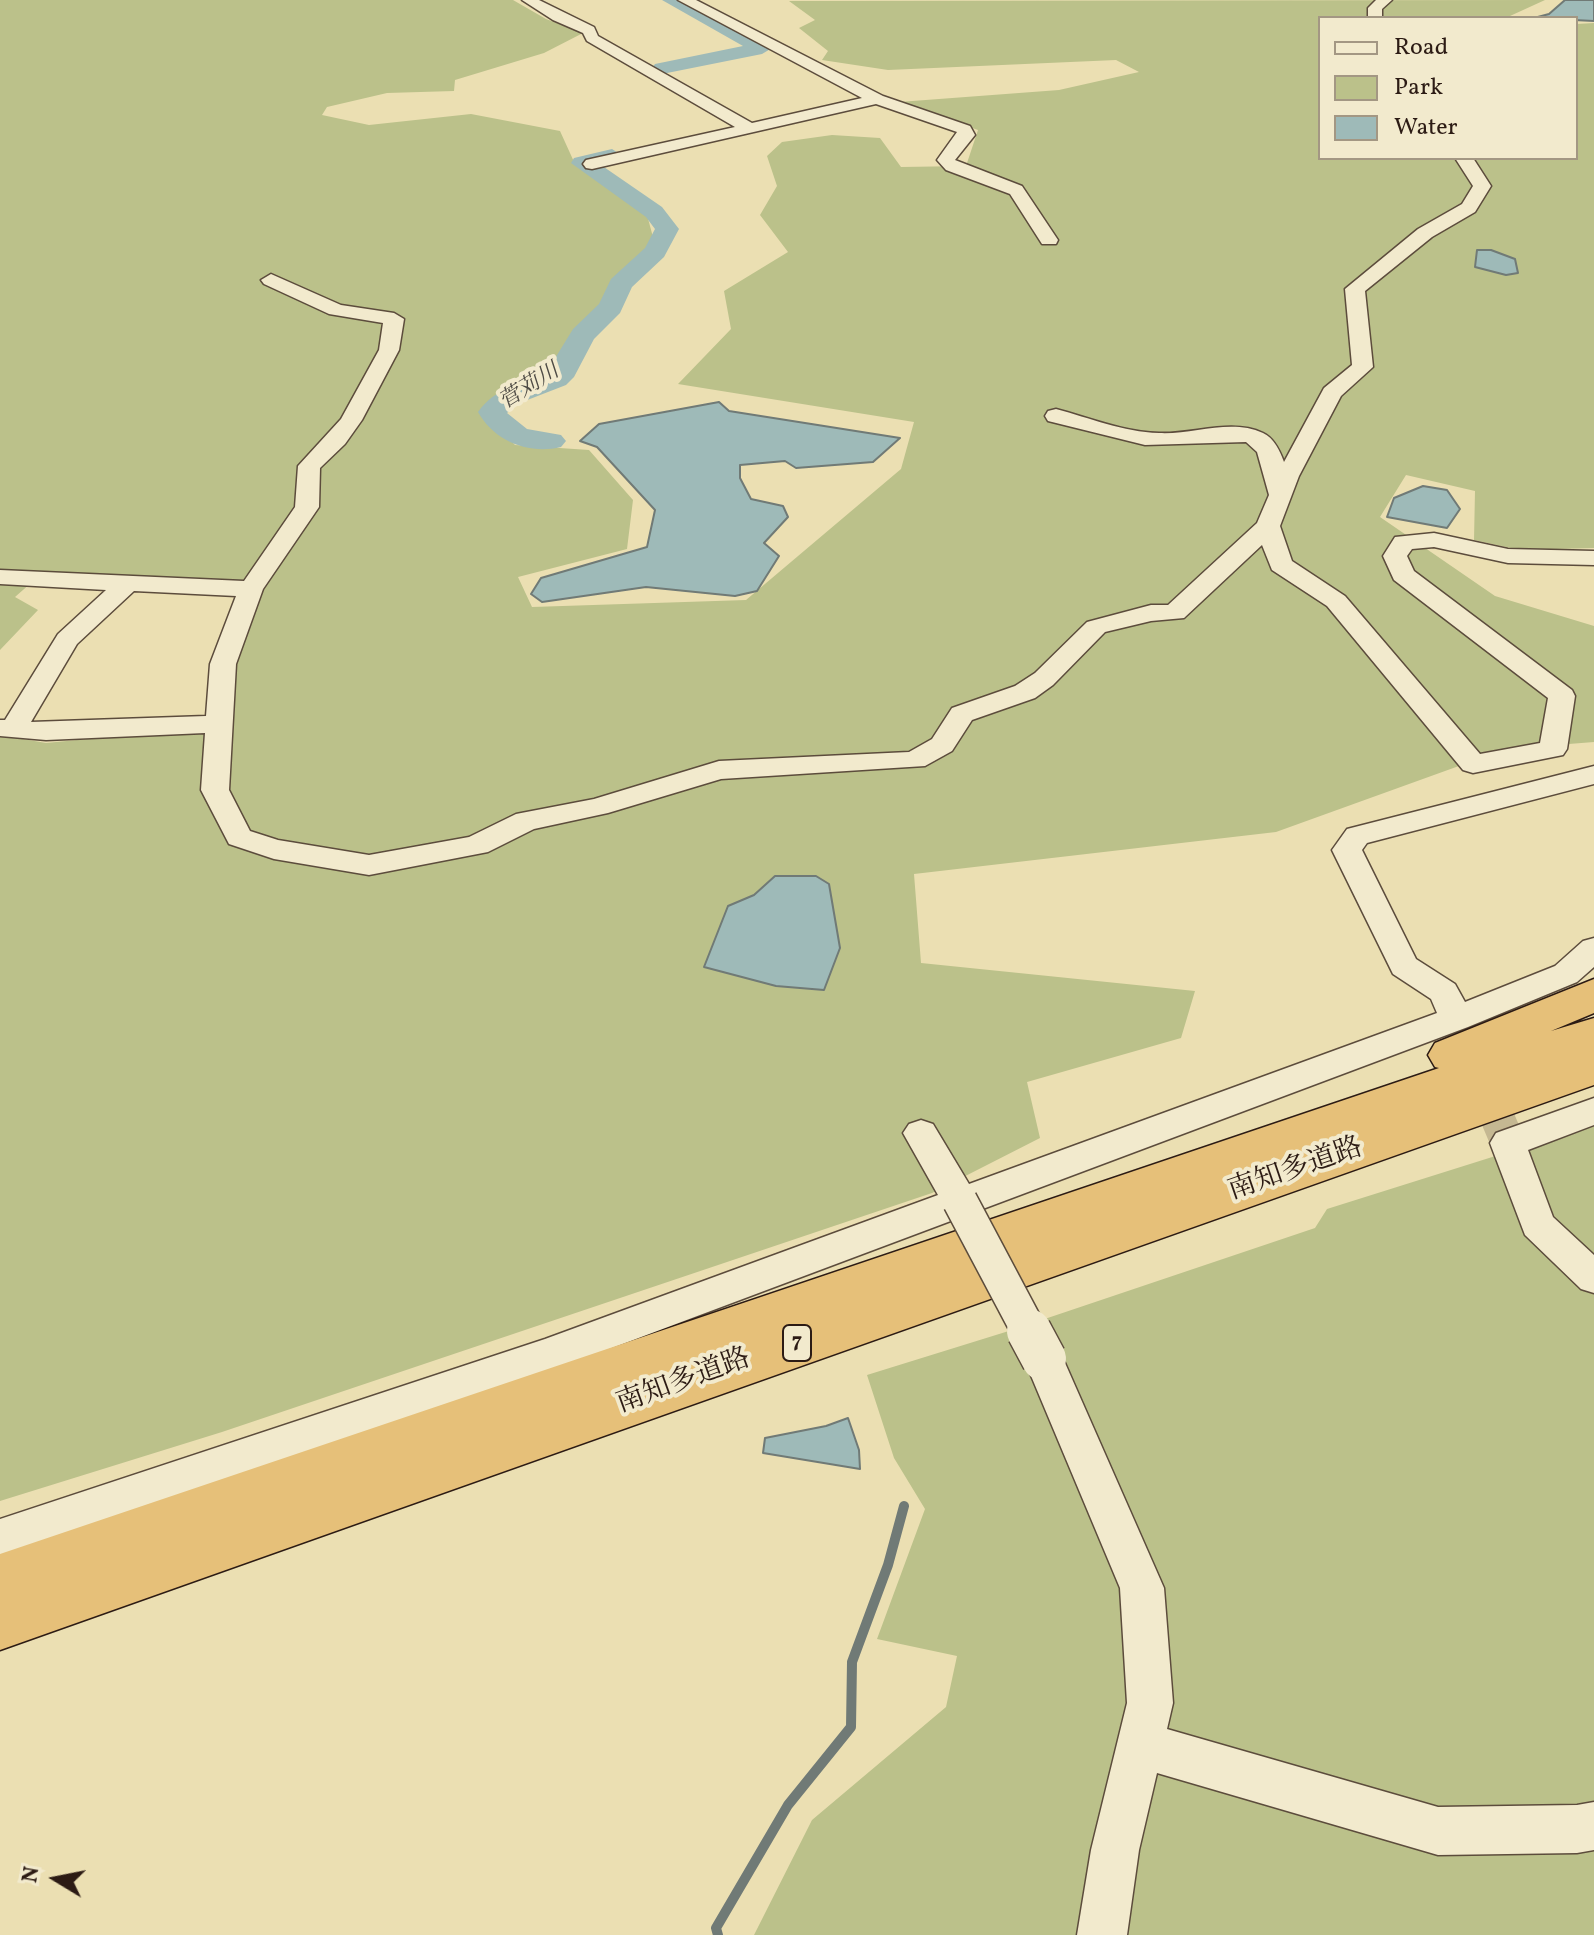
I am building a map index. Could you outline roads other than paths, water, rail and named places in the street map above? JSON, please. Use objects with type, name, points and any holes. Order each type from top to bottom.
[{"type":"highway","points":[[1113,1196],[1123,1178],[1257,1124],[1405,1074],[1594,995]]},
{"type":"highway","name":"南知多道路","points":[[0,1582],[1113,1196],[1594,1034]]},
{"type":"highway","name":"南知多道路","points":[[0,1621],[1594,1067]]},
{"type":"highway","points":[[945,1294],[991,1295],[1594,1088]]},
{"type":"street","points":[[529,0],[550,11],[558,20],[589,30],[592,38],[749,128]]},
{"type":"street","points":[[685,0],[877,99],[964,129],[967,135],[946,160],[952,166],[1016,190],[1049,240]]},
{"type":"street","points":[[1375,16],[1375,8],[1385,0]]},
{"type":"street","points":[[592,164],[877,99]]},
{"type":"street","points":[[271,280],[336,310],[394,319],[389,350],[351,420],[337,439],[309,466],[307,507],[251,589],[223,664],[215,790],[239,837],[274,849],[369,865],[477,845],[526,821],[598,807],[719,770],[915,760],[942,745],[962,714],[1025,692],[1044,679],[1096,627],[1151,613],[1175,613],[1268,526],[1288,476],[1332,393],[1363,367],[1355,289],[1425,233],[1469,208],[1482,186],[1465,160]]},
{"type":"street","points":[[1056,416],[1138,438],[1173,440],[1240,434],[1257,437],[1267,448],[1281,497]]},
{"type":"street","points":[[1268,526],[1281,565],[1336,601],[1473,764],[1553,749],[1562,696],[1403,575],[1395,556],[1404,542],[1434,540],[1508,556],[1594,558]]},
{"type":"street","points":[[0,577],[251,589]]},
{"type":"street","points":[[127,584],[67,640],[7,729],[46,732],[219,724]]},
{"type":"street","points":[[1508,757],[1538,789]]},
{"type":"street","points":[[1456,1019],[1444,992],[1404,966],[1347,850],[1357,836],[1594,775]]},
{"type":"street","points":[[0,1539],[550,1354],[1456,1019],[1566,974],[1594,949]]},
{"type":"street","points":[[1594,1111],[1508,1143],[1538,1225],[1594,1278]]},
{"type":"street","points":[[921,1133],[1044,1359],[1142,1588],[1150,1703],[1115,1850],[1102,1935]]},
{"type":"street","points":[[1141,1745],[1438,1831],[1577,1829],[1594,1826]]},
{"type":"water","points":[[1565,0],[1594,0],[1594,21],[1578,20],[1578,16],[1542,16],[1549,14]]},
{"type":"water","points":[[1477,250],[1491,250],[1515,259],[1518,273],[1506,275],[1475,267]]},
{"type":"water","points":[[719,402],[729,411],[900,438],[873,462],[796,468],[785,461],[740,465],[740,478],[751,499],[783,506],[788,517],[764,543],[779,556],[757,591],[735,596],[646,587],[542,602],[531,594],[541,578],[647,547],[655,510],[597,447],[580,441],[599,424]]},
{"type":"water","points":[[1423,486],[1447,490],[1460,509],[1447,528],[1387,517],[1394,498]]},
{"type":"water","points":[[775,876],[816,876],[829,884],[840,948],[824,990],[776,986],[704,967],[728,906],[754,895]]},
{"type":"water","points":[[848,1418],[859,1450],[860,1469],[763,1453],[765,1438],[826,1426]]},
{"type":"waterway","name":"菅苅川","points":[[662,68],[762,48],[671,0]]},
{"type":"waterway","name":"菅苅川","points":[[551,441],[516,435],[502,426],[492,412],[507,398],[556,379],[564,371],[582,335],[611,307],[620,284],[655,252],[667,229],[654,212],[582,163],[612,156]]},
{"type":"waterway","points":[[718,1935],[716,1928],[788,1805],[851,1727],[852,1662],[888,1565],[904,1506]]},
{"type":"tunnel","points":[[1456,1019],[1508,1143]]}]
